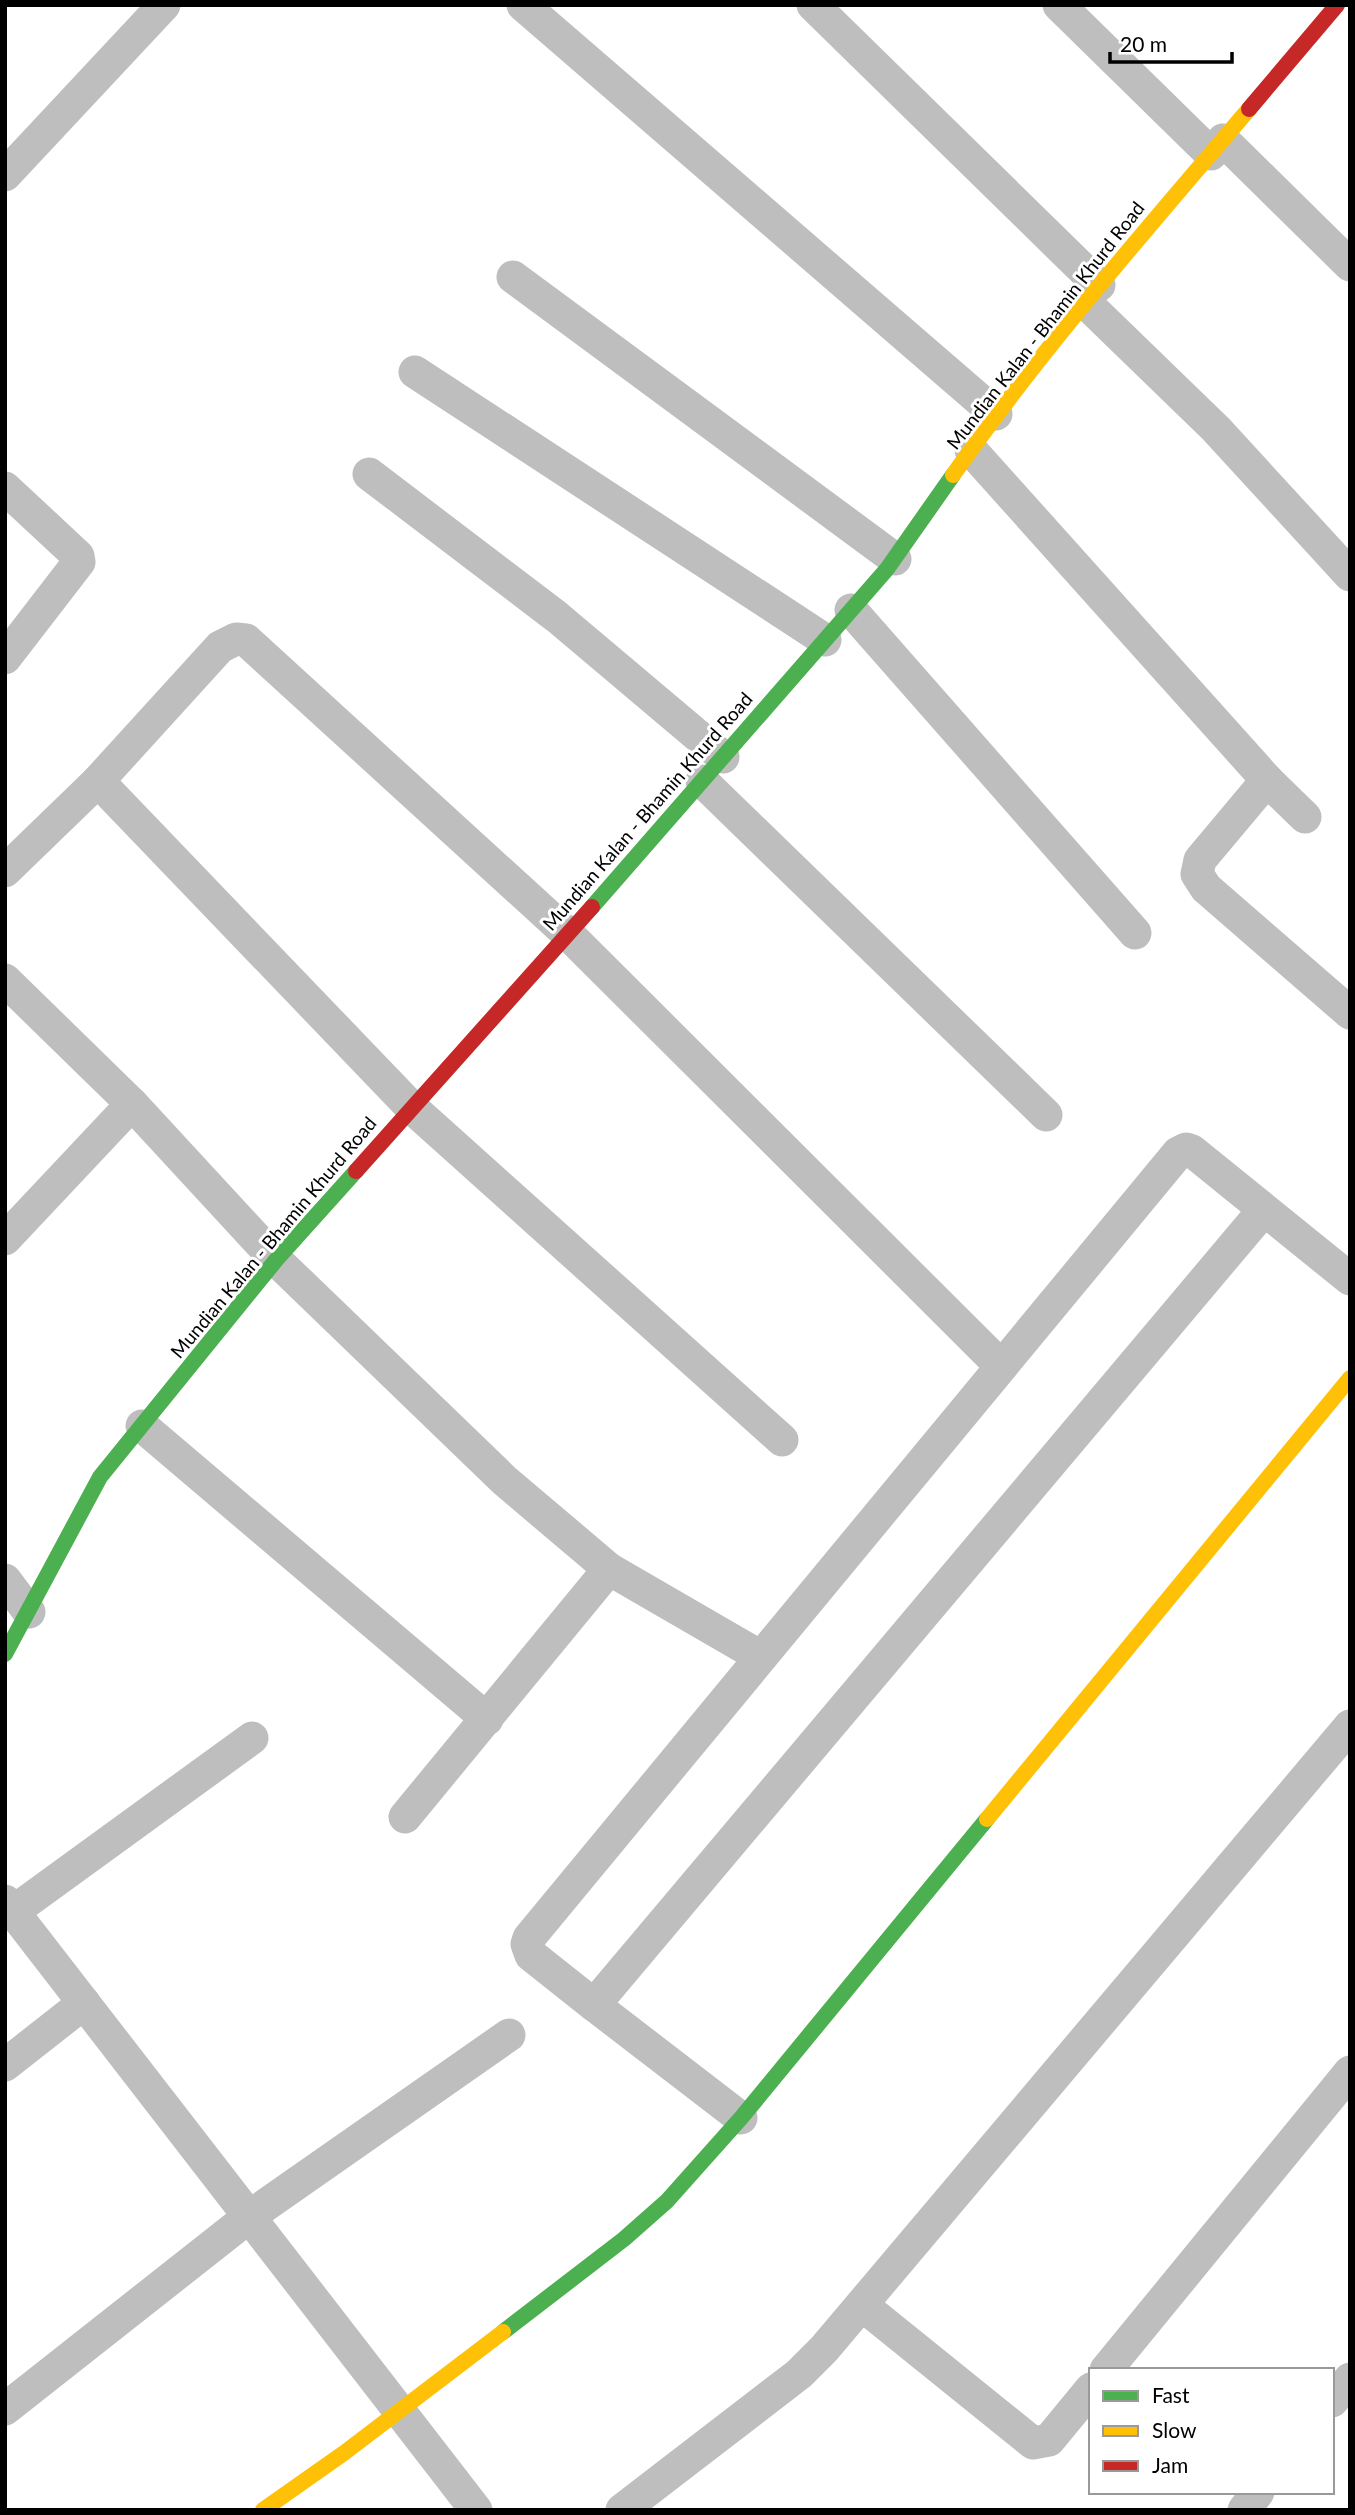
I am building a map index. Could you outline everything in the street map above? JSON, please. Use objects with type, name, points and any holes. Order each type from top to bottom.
[{"type":"street","points":[[5,175],[164,5]]},
{"type":"street","points":[[523,5],[996,414]]},
{"type":"street","points":[[813,5],[1092,294],[1350,575]]},
{"type":"street","points":[[1059,5],[1350,265]]},
{"type":"street","name":"Mundian Kalan - Bhamin Khurd Road","points":[[5,1654],[100,1477],[276,1260],[568,934],[895,559],[996,414],[1092,294],[1217,147],[1324,10]]},
{"type":"street","points":[[513,277],[895,559]]},
{"type":"street","points":[[415,372],[825,640]]},
{"type":"street","points":[[971,450],[1267,780],[1305,817]]},
{"type":"street","points":[[369,474],[557,617],[712,769],[1046,1115]]},
{"type":"street","points":[[5,488],[78,556],[79,562],[5,658]]},
{"type":"street","points":[[851,610],[1135,933]]},
{"type":"street","points":[[5,871],[97,781],[220,647],[236,639],[246,640],[568,934],[1001,1366]]},
{"type":"street","points":[[1267,780],[1200,860],[1196,874],[1206,888],[1350,1013]]},
{"type":"street","points":[[97,781],[411,1107],[782,1440]]},
{"type":"street","points":[[5,980],[132,1104],[276,1260],[504,1480],[609,1569],[761,1657]]},
{"type":"street","points":[[5,1239],[132,1104]]},
{"type":"street","points":[[741,2118],[531,1955],[527,1944],[529,1938],[1182,1150],[1192,1151],[1350,1279]]},
{"type":"street","points":[[594,2005],[1264,1212]]},
{"type":"street","points":[[263,2510],[647,2221],[741,2118],[1350,1378]]},
{"type":"street","points":[[142,1426],[486,1719]]},
{"type":"street","points":[[405,1818],[609,1569]]},
{"type":"street","points":[[5,1580],[29,1612]]},
{"type":"street","points":[[622,2510],[799,2374],[862,2305],[1350,1726]]},
{"type":"street","points":[[252,1738],[9,1906],[476,2510]]},
{"type":"street","points":[[5,2065],[84,2003]]},
{"type":"street","points":[[5,2409],[250,2216],[509,2035]]},
{"type":"street","points":[[1108,2368],[1350,2072]]},
{"type":"street","points":[[862,2305],[1033,2443],[1049,2440],[1089,2391]]},
{"type":"street","points":[[1334,2399],[1350,2379]]},
{"type":"street","points":[[1244,2510],[1256,2494]]},
{"type":"traffic: fast","points":[[592,907],[887,569],[953,475]]},
{"type":"traffic: fast","points":[[5,1654],[100,1477],[276,1260],[356,1171]]},
{"type":"traffic: fast","points":[[503,2332],[624,2239],[667,2201],[741,2118],[987,1819]]},
{"type":"traffic: slow","points":[[953,475],[1059,335],[1249,109]]},
{"type":"traffic: slow","points":[[987,1819],[1350,1378]]},
{"type":"traffic: slow","points":[[263,2510],[344,2453],[503,2332]]},
{"type":"traffic: jam","points":[[1249,109],[1337,5]]},
{"type":"traffic: jam","points":[[356,1171],[592,907]]}]
